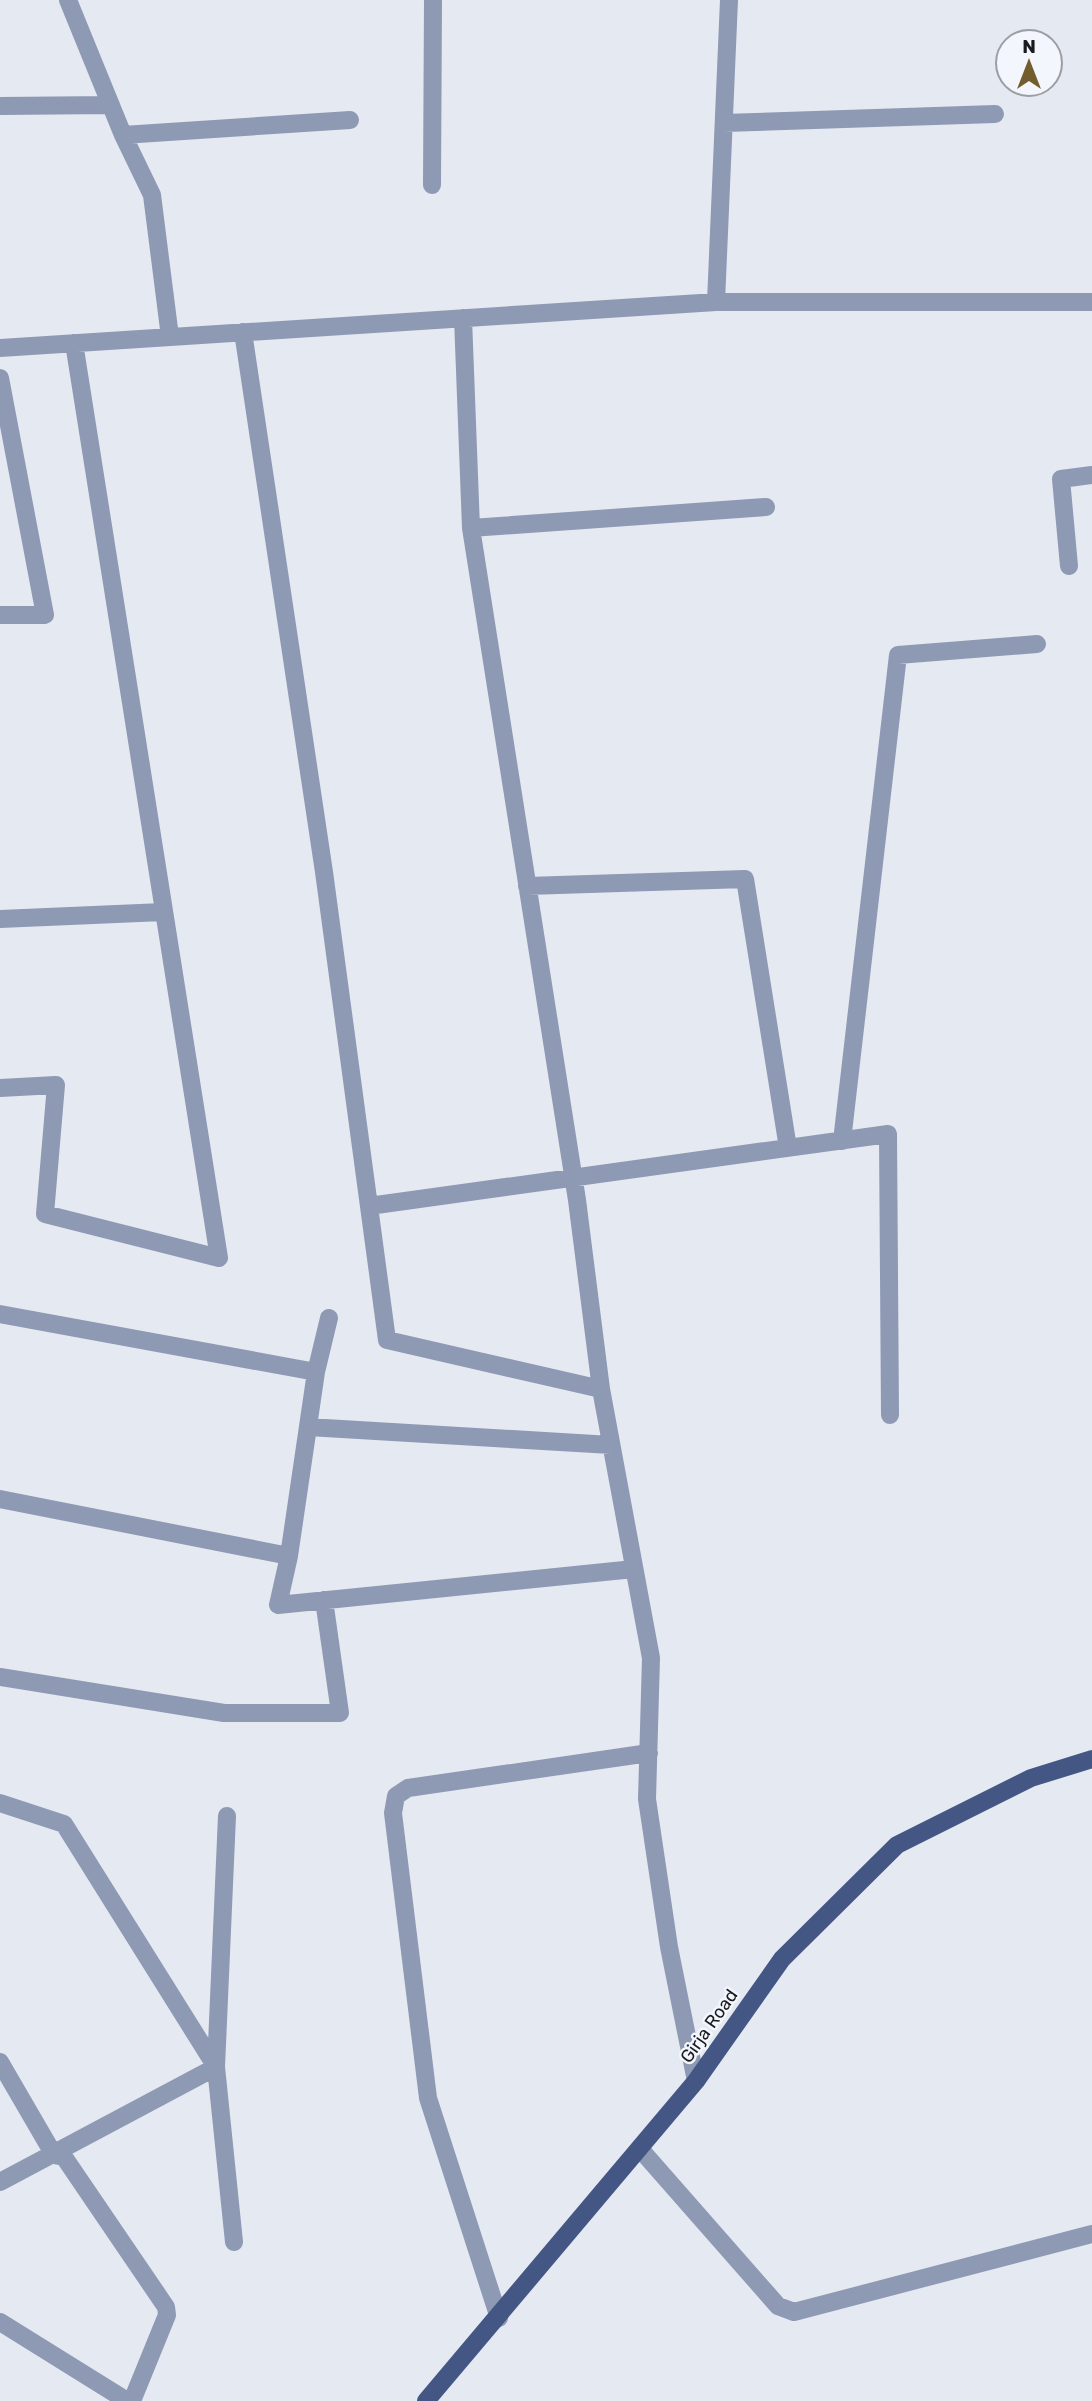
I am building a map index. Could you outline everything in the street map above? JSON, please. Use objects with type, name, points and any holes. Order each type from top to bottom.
[{"type":"main road","name":"Girja Road","points":[[426,2401],[641,2150],[696,2081],[782,1959],[897,1845],[1031,1778],[1092,1759]]},
{"type":"street","points":[[68,0],[123,135],[152,195],[170,337]]},
{"type":"street","points":[[432,185],[433,0]]},
{"type":"street","points":[[716,302],[729,0]]},
{"type":"street","points":[[0,106],[111,106]]},
{"type":"street","points":[[724,123],[995,114]]},
{"type":"street","points":[[123,135],[350,120]]},
{"type":"street","points":[[0,348],[716,302],[1092,302]]},
{"type":"street","points":[[463,318],[471,528],[573,1178],[601,1389],[651,1658],[647,1799],[667,1934],[696,2081]]},
{"type":"street","points":[[243,332],[324,872],[387,1340],[601,1389]]},
{"type":"street","points":[[0,1088],[56,1085],[45,1214],[219,1258],[74,343]]},
{"type":"street","points":[[0,378],[45,615],[0,615]]},
{"type":"street","points":[[1069,566],[1061,479],[1092,475]]},
{"type":"street","points":[[471,528],[766,507]]},
{"type":"street","points":[[842,1141],[898,655],[1037,644]]},
{"type":"street","points":[[527,886],[745,879],[788,1148]]},
{"type":"street","points":[[0,919],[163,912]]},
{"type":"street","points":[[369,1206],[888,1134],[891,1415]]},
{"type":"street","points":[[0,1314],[316,1372]]},
{"type":"street","points":[[329,1318],[316,1372],[289,1556],[278,1605],[634,1569]]},
{"type":"street","points":[[308,1427],[611,1445]]},
{"type":"street","points":[[0,1499],[289,1556]]},
{"type":"street","points":[[0,1677],[224,1713],[340,1713],[324,1601]]},
{"type":"street","points":[[499,2318],[428,2098],[393,1813],[396,1796],[408,1788],[649,1753]]},
{"type":"street","points":[[0,1803],[64,1824],[216,2067]]},
{"type":"street","points":[[227,1816],[216,2067],[234,2242]]},
{"type":"street","points":[[0,2062],[54,2155],[64,2157],[166,2307],[167,2315],[130,2401],[0,2322]]},
{"type":"street","points":[[0,2182],[216,2067]]},
{"type":"street","points":[[641,2150],[778,2306],[794,2312],[1092,2234]]}]
